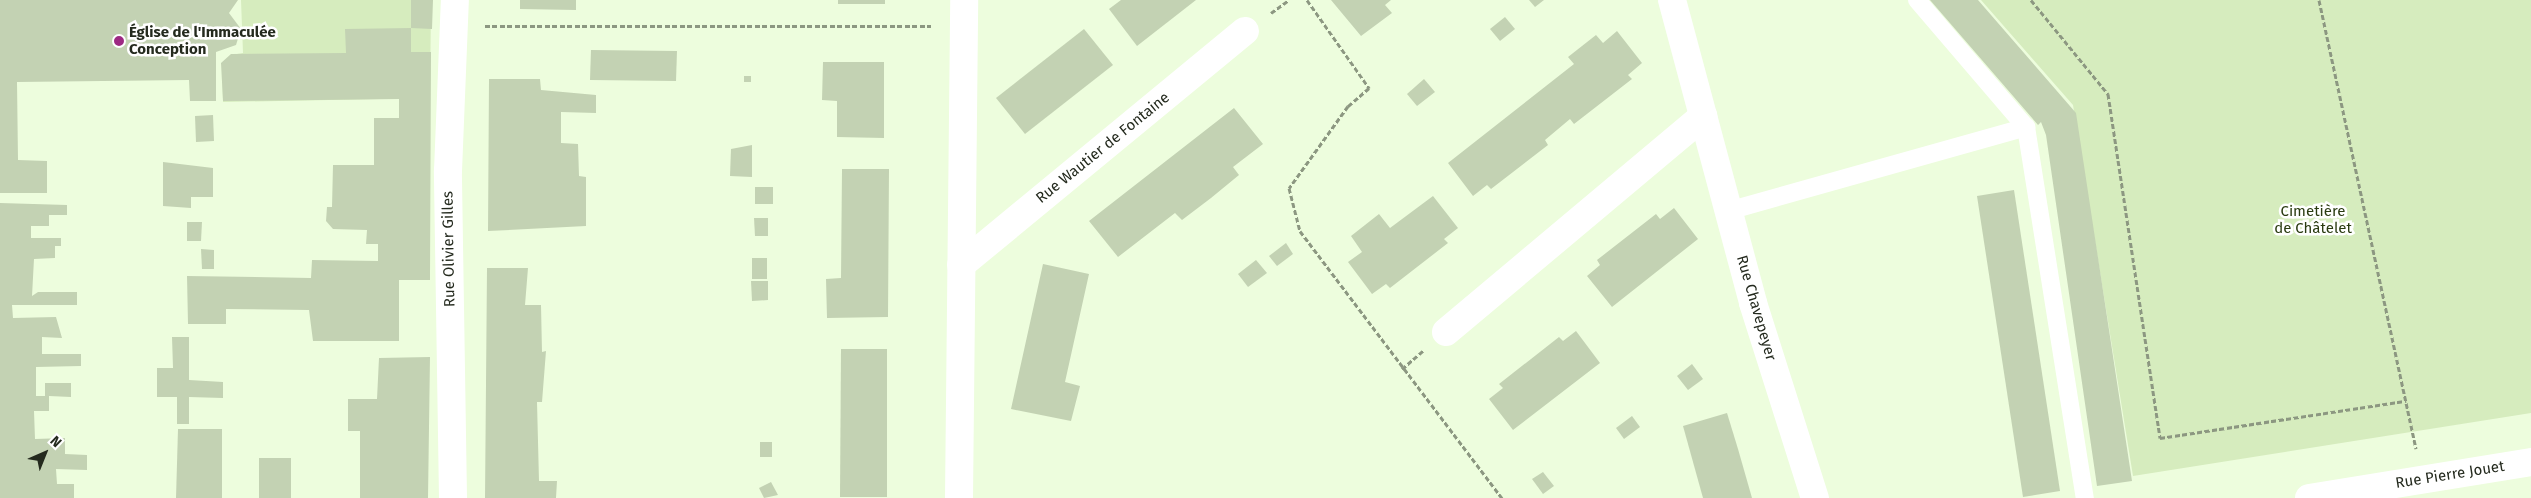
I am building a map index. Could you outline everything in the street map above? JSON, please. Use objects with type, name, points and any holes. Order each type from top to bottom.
[{"type":"street","name":"Rue Chavepeyer","points":[[1672,0],[1728,211],[1815,498]]},
{"type":"street","name":"Rue Olivier Gilles","points":[[453,498],[448,171],[454,13]]},
{"type":"street","points":[[959,498],[964,13]]},
{"type":"street","name":"Rue Wautier de Fontaine","points":[[961,265],[1245,32]]},
{"type":"street","points":[[1446,332],[1703,116]]},
{"type":"street","name":"Rue Pierre Jouet","points":[[2309,498],[2531,462]]},
{"type":"lane","points":[[1917,0],[2026,126],[2085,498]]},
{"type":"lane","points":[[1728,211],[2026,126]]},
{"type":"path","points":[[1307,0],[1369,88],[1348,106],[1289,188],[1300,231],[1502,498]]},
{"type":"path","points":[[2031,0],[2108,94],[2160,438],[2406,401]]},
{"type":"path","points":[[2319,0],[2422,479]]},
{"type":"path","points":[[454,13],[964,13]]},
{"type":"green space","points":[[241,0],[431,0],[430,98],[223,102],[222,63],[231,55],[243,53]]},
{"type":"green space","name":"Cimetière de Châtelet","points":[[1981,0],[2531,0],[2531,413],[2133,476],[2073,105]]},
{"type":"building","name":"Église de l'Immaculée Conception","points":[[0,0],[238,0],[229,13],[241,29],[236,45],[216,52],[216,101],[190,101],[189,80],[17,82],[18,160],[47,161],[47,193],[0,193]]},
{"type":"building","points":[[411,0],[433,0],[432,29],[411,28]]},
{"type":"building","points":[[520,0],[576,0],[576,10],[520,9]]},
{"type":"building","points":[[838,0],[885,0],[885,4],[838,4]]},
{"type":"building","points":[[1121,0],[1196,0],[1137,46],[1109,9]]},
{"type":"building","points":[[1331,0],[1391,0],[1385,5],[1392,13],[1361,36]]},
{"type":"building","points":[[1529,0],[1544,0],[1535,7]]},
{"type":"building","points":[[1930,0],[1978,0],[2076,113],[2132,481],[2097,486],[2046,135],[2041,122],[2038,125]]},
{"type":"building","points":[[1505,17],[1515,29],[1500,41],[1490,29]]},
{"type":"building","points":[[411,28],[411,52],[431,52],[430,280],[399,280],[399,341],[313,341],[309,310],[226,309],[226,324],[188,324],[187,276],[311,278],[312,260],[378,261],[378,244],[366,244],[367,230],[333,229],[326,221],[327,207],[332,207],[333,165],[374,165],[374,118],[399,118],[399,99],[223,101],[221,63],[231,54],[346,53],[345,29]]},
{"type":"building","points":[[1084,29],[1113,65],[1025,134],[996,98]]},
{"type":"building","points":[[1617,31],[1642,63],[1628,75],[1632,79],[1574,124],[1570,119],[1545,140],[1548,145],[1491,189],[1487,185],[1473,196],[1448,163],[1574,64],[1568,57],[1596,35],[1603,43]]},
{"type":"building","points":[[591,50],[677,51],[676,81],[590,80]]},
{"type":"building","points":[[823,62],[884,62],[884,138],[837,137],[837,101],[822,100]]},
{"type":"building","points":[[744,76],[751,76],[751,82],[744,82]]},
{"type":"building","points":[[489,79],[540,79],[541,90],[596,95],[596,113],[561,112],[561,143],[578,144],[579,176],[586,177],[586,226],[488,231]]},
{"type":"building","points":[[1424,79],[1435,92],[1417,106],[1407,94]]},
{"type":"building","points":[[1234,108],[1263,144],[1233,167],[1239,175],[1182,220],[1175,213],[1118,257],[1089,221]]},
{"type":"building","points":[[213,115],[214,141],[196,142],[195,116]]},
{"type":"building","points":[[752,145],[752,177],[730,176],[731,149]]},
{"type":"building","points":[[163,162],[213,168],[213,197],[191,197],[191,208],[163,206]]},
{"type":"building","points":[[842,169],[889,169],[888,317],[827,318],[826,279],[841,278]]},
{"type":"building","points":[[755,187],[773,187],[773,204],[755,204]]},
{"type":"building","points":[[2014,190],[2060,491],[2023,497],[1977,196]]},
{"type":"building","points":[[1433,196],[1458,228],[1444,239],[1448,243],[1390,288],[1386,284],[1372,294],[1348,262],[1362,252],[1351,236],[1379,214],[1390,228]]},
{"type":"building","points":[[0,203],[67,205],[67,215],[49,215],[49,226],[31,226],[31,238],[61,238],[61,246],[55,246],[55,258],[34,259],[32,296],[38,292],[77,292],[77,305],[12,305],[13,318],[56,317],[62,338],[42,337],[42,354],[81,354],[81,366],[36,367],[36,396],[45,396],[45,383],[71,383],[71,397],[49,396],[49,411],[34,411],[35,439],[65,438],[65,454],[87,455],[87,470],[56,469],[57,484],[74,484],[74,498],[0,498]]},
{"type":"building","points":[[1674,208],[1698,239],[1612,307],[1587,276],[1600,265],[1597,260],[1656,214],[1660,219]]},
{"type":"building","points":[[754,218],[768,218],[768,236],[755,236]]},
{"type":"building","points":[[187,222],[202,222],[201,241],[187,241]]},
{"type":"building","points":[[1286,243],[1293,254],[1277,266],[1269,256]]},
{"type":"building","points":[[201,249],[214,250],[214,269],[202,269]]},
{"type":"building","points":[[752,258],[767,258],[767,279],[752,279]]},
{"type":"building","points":[[1256,260],[1267,273],[1248,287],[1238,274]]},
{"type":"building","points":[[1043,264],[1089,274],[1065,382],[1080,386],[1071,421],[1011,409]]},
{"type":"building","points":[[487,268],[528,268],[525,305],[541,305],[542,352],[546,351],[542,402],[537,402],[539,481],[557,481],[556,498],[485,498]]},
{"type":"building","points":[[751,281],[768,281],[768,300],[752,301]]},
{"type":"building","points":[[1576,331],[1600,363],[1513,430],[1489,399],[1503,388],[1499,384],[1559,337],[1563,341]]},
{"type":"building","points":[[172,337],[189,337],[189,380],[223,382],[223,398],[189,397],[189,424],[177,424],[177,397],[157,397],[157,368],[173,368]]},
{"type":"building","points":[[841,349],[887,349],[887,497],[840,497]]},
{"type":"building","points":[[430,357],[428,498],[360,498],[360,431],[348,431],[348,399],[377,399],[379,358]]},
{"type":"building","points":[[1692,364],[1703,379],[1688,390],[1677,376]]},
{"type":"building","points":[[1727,413],[1752,498],[1703,498],[1683,426]]},
{"type":"building","points":[[1632,416],[1640,427],[1624,439],[1616,428]]},
{"type":"building","points":[[178,429],[222,429],[222,498],[176,498]]},
{"type":"building","points":[[760,442],[772,442],[772,457],[760,457]]},
{"type":"building","points":[[259,458],[291,458],[291,498],[259,498]]},
{"type":"building","points":[[1543,472],[1554,486],[1543,494],[1532,479]]},
{"type":"building","points":[[771,482],[778,495],[764,498],[759,488]]},
{"type":"place","name":"Église de l'Immaculée Conception","points":[[119,41]]}]
